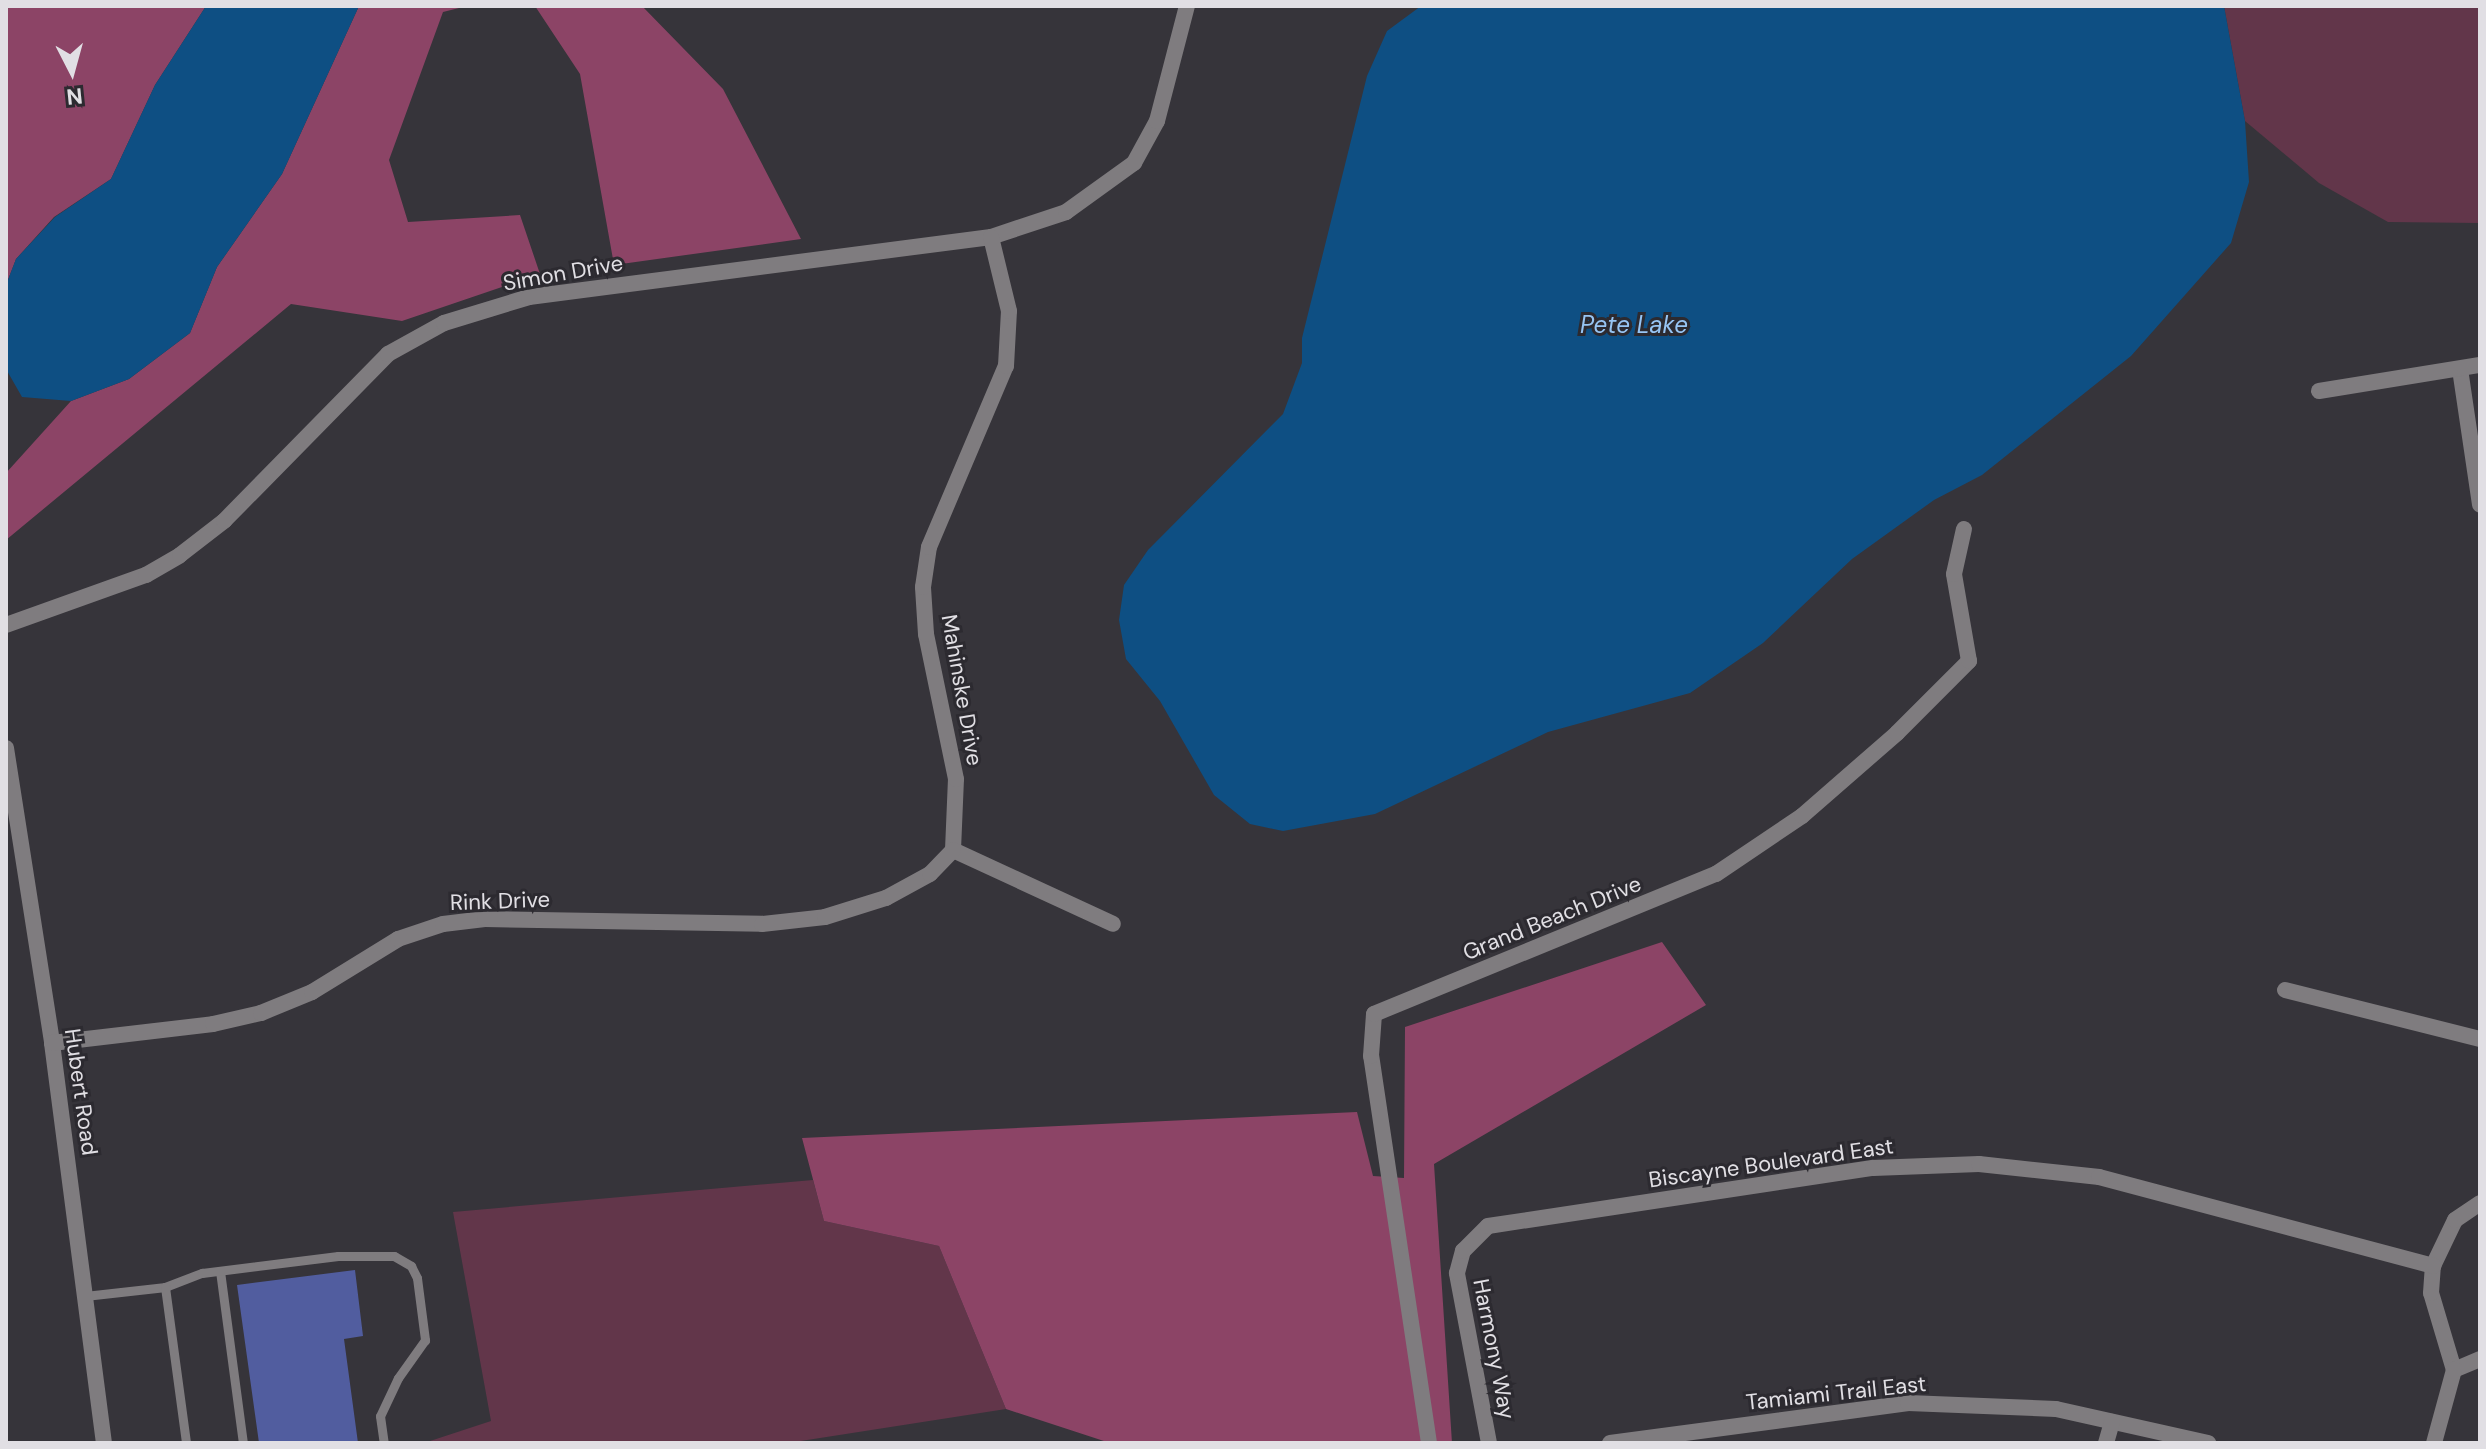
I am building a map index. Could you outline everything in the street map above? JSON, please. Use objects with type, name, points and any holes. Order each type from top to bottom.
[{"type":"street","name":"Simon Drive","points":[[6,625],[146,575],[180,555],[224,521],[388,354],[444,323],[529,297],[991,237],[1066,212],[1134,163],[1157,121],[1187,6]]},
{"type":"street","name":"Mahinske Drive","points":[[953,850],[956,779],[926,634],[923,587],[929,547],[1006,366],[1009,311],[991,237]]},
{"type":"street","points":[[2319,391],[2480,365]]},
{"type":"street","points":[[2460,369],[2480,505]]},
{"type":"street","name":"Grand Beach Drive","points":[[1429,1443],[1371,1056],[1374,1014],[1716,874],[1802,816],[1897,733],[1969,661],[1954,574],[1964,529]]},
{"type":"street","name":"Hubert Road","points":[[6,748],[52,1043],[104,1443]]},
{"type":"street","points":[[953,850],[1113,924]]},
{"type":"street","name":"Rink Drive","points":[[52,1043],[213,1024],[261,1013],[312,992],[398,939],[443,924],[485,919],[762,924],[825,917],[886,898],[930,874],[953,850]]},
{"type":"street","points":[[2285,990],[2480,1039]]},
{"type":"street","name":"Biscayne Boulevard East","points":[[1488,1226],[1873,1168],[1979,1164],[2099,1177],[2433,1266]]},
{"type":"street","points":[[2434,1443],[2454,1370],[2431,1293],[2433,1266],[2455,1220],[2480,1203]]},
{"type":"street","name":"Harmony Way","points":[[1488,1226],[1463,1251],[1457,1273],[1489,1443]]},
{"type":"street","points":[[2454,1370],[2480,1359]]},
{"type":"street","name":"Tamiami Trail East","points":[[1610,1443],[1722,1436],[1908,1403],[2056,1409],[2208,1443]]},
{"type":"street","points":[[2106,1443],[2112,1422]]},
{"type":"lane","points":[[85,1296],[165,1287],[220,1271],[371,1254],[394,1256],[411,1266],[417,1278],[425,1340],[398,1378],[380,1416],[384,1443]]},
{"type":"lane","points":[[220,1271],[243,1443]]},
{"type":"lane","points":[[165,1287],[186,1443]]},
{"type":"shaded area","points":[[6,6],[206,6],[155,85],[111,179],[54,217],[16,259],[6,285]]},
{"type":"shaded area","points":[[359,6],[467,6],[443,12],[389,160],[408,222],[520,215],[540,274],[402,321],[291,304],[6,540],[6,473],[71,401],[129,379],[190,333],[217,267],[282,174]]},
{"type":"shaded area","points":[[535,6],[642,6],[723,89],[801,239],[614,265],[580,74]]},
{"type":"shaded area","points":[[2224,6],[2480,6],[2480,223],[2388,222],[2319,183],[2245,121]]},
{"type":"shaded area","points":[[1662,942],[1706,1005],[1434,1164],[1452,1443],[1110,1443],[1006,1409],[939,1246],[824,1221],[802,1138],[1357,1112],[1373,1176],[1404,1178],[1405,1027]]},
{"type":"shaded area","points":[[813,1180],[824,1221],[939,1246],[1006,1409],[788,1443],[424,1443],[491,1421],[453,1212]]},
{"type":"water","points":[[206,6],[359,6],[282,174],[217,267],[190,333],[129,379],[71,401],[22,397],[6,369],[6,285],[16,259],[55,217],[111,179],[155,85]]},
{"type":"water","name":"Pete Lake","points":[[1421,6],[2224,6],[2245,121],[2249,182],[2231,243],[2131,356],[1982,475],[1934,500],[1852,559],[1763,643],[1690,693],[1548,732],[1375,814],[1283,831],[1250,824],[1214,795],[1160,701],[1126,659],[1119,620],[1124,585],[1148,550],[1283,414],[1302,363],[1302,338],[1367,76],[1387,31]]},
{"type":"building","points":[[355,1270],[363,1336],[344,1339],[358,1443],[259,1443],[237,1285]]}]
